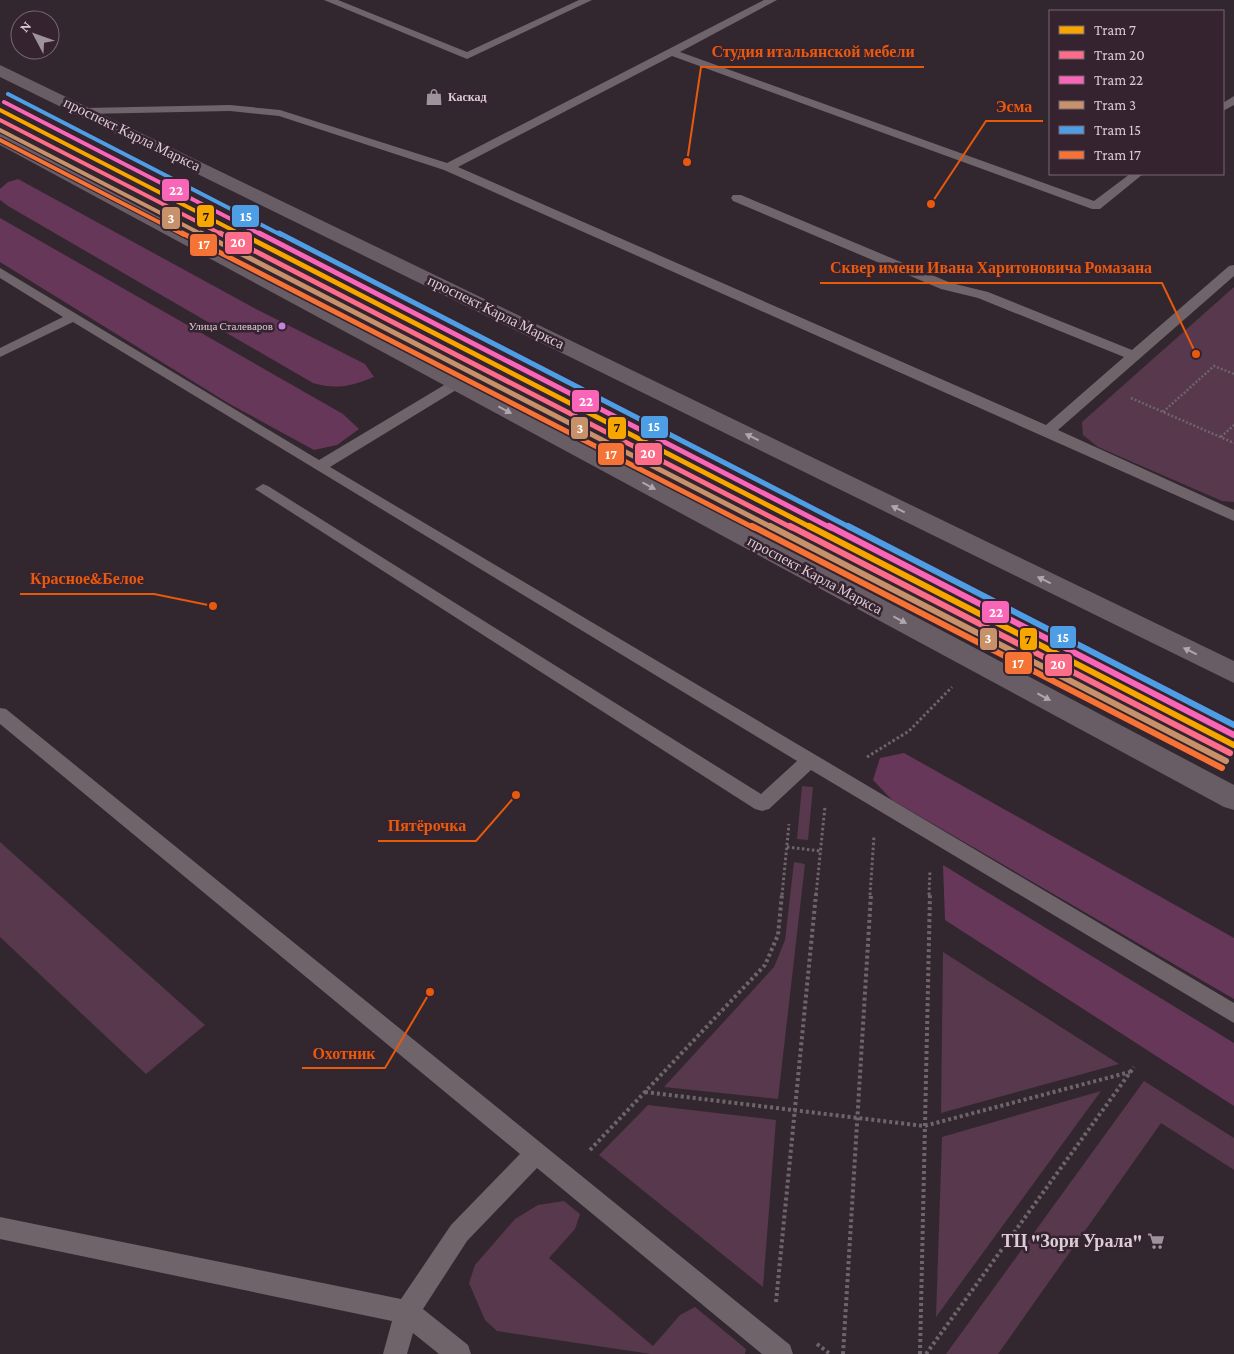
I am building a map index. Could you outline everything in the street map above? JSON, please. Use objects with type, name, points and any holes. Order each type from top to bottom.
[{"type":"main road","name":"проспект Карла Маркса","points":[[0,70],[1234,673]]},
{"type":"main road","name":"проспект Карла Маркса","points":[[0,138],[456,384],[1234,799]]},
{"type":"lane","points":[[329,0],[467,56],[588,0]]},
{"type":"lane","points":[[448,167],[772,0]]},
{"type":"lane","points":[[671,52],[1096,206],[1136,175]]},
{"type":"lane","points":[[1224,107],[1234,99]]},
{"type":"lane","points":[[86,112],[230,108],[280,113],[448,167],[1048,431],[1234,516]]},
{"type":"lane","points":[[737,198],[946,286],[983,295],[1134,356]]},
{"type":"lane","points":[[1048,431],[1234,269]]},
{"type":"lane","points":[[0,272],[319,467],[1234,1014]]},
{"type":"lane","points":[[0,353],[73,316]]},
{"type":"lane","points":[[319,467],[456,384]]},
{"type":"lane","points":[[263,489],[762,804],[810,760]]},
{"type":"lane","points":[[0,714],[781,1354]]},
{"type":"lane","points":[[395,1354],[407,1312],[459,1233],[536,1153]]},
{"type":"lane","points":[[0,1228],[407,1312],[459,1354]]},
{"type":"path","points":[[1163,412],[1214,366],[1234,374]]},
{"type":"path","points":[[1101,385],[1234,442]]},
{"type":"path","points":[[1221,437],[1234,425]]},
{"type":"path","points":[[863,759],[909,731],[952,687]]},
{"type":"path","points":[[589,1151],[765,965],[778,935],[794,775]]},
{"type":"path","points":[[775,1310],[825,803]]},
{"type":"path","points":[[843,1354],[875,831]]},
{"type":"path","points":[[787,848],[820,851]]},
{"type":"path","points":[[920,1354],[930,862]]},
{"type":"path","points":[[926,1354],[1134,1067]]},
{"type":"path","points":[[645,1092],[924,1126],[1130,1072]]},
{"type":"shaded area","points":[[18,179],[256,309],[365,364],[374,377],[358,383],[337,387],[313,383],[8,206],[0,200],[0,189],[8,182]]},
{"type":"shaded area","points":[[0,218],[343,414],[359,429],[337,445],[314,450],[228,403],[0,262]]},
{"type":"shaded area","points":[[1234,287],[1234,502],[1222,501],[1098,447],[1083,435],[1082,422]]},
{"type":"shaded area","points":[[904,753],[1234,938],[1234,999],[892,800],[873,780],[880,758]]},
{"type":"shaded area","points":[[802,786],[813,787],[808,840],[797,839]]},
{"type":"shaded area","points":[[0,842],[205,1025],[146,1074],[0,937]]},
{"type":"shaded area","points":[[794,862],[805,864],[778,1099],[664,1087],[774,967],[785,940]]},
{"type":"shaded area","points":[[943,865],[1234,1043],[1234,1106],[945,920]]},
{"type":"shaded area","points":[[943,952],[1119,1064],[941,1113]]},
{"type":"shaded area","points":[[1144,1081],[1234,1138],[1234,1170],[1161,1123],[998,1354],[946,1354]]},
{"type":"shaded area","points":[[1101,1091],[936,1317],[942,1137]]},
{"type":"shaded area","points":[[648,1105],[776,1120],[763,1287],[599,1155]]},
{"type":"shaded area","points":[[564,1201],[580,1214],[575,1229],[549,1258],[653,1346],[680,1315],[695,1307],[746,1349],[745,1354],[651,1354],[497,1331],[485,1320],[469,1283],[475,1265],[515,1219],[538,1205]]},
{"type":"tram line","name":"15","points":[[8,94],[1234,725]]},
{"type":"tram line","name":"22","points":[[4,102],[1234,735]]},
{"type":"tram line","name":"7","points":[[0,110],[1234,745]]},
{"type":"tram line","name":"20","points":[[0,120],[1230,753]]},
{"type":"tram line","name":"3","points":[[0,130],[1226,761]]},
{"type":"tram line","name":"17","points":[[0,140],[1222,768]]},
{"type":"place","name":"Каскад","points":[[434,97]]},
{"type":"place","name":"Студия итальянской мебели","points":[[687,162]]},
{"type":"place","name":"Эсма","points":[[931,204]]},
{"type":"place","name":"Улица Сталеваров","points":[[282,326]]},
{"type":"place","name":"Сквер имени Ивана Харитоновича Ромазана","points":[[1196,354]]},
{"type":"place","name":"Красное&Белое","points":[[213,606]]},
{"type":"place","name":"Пятёрочка","points":[[516,795]]},
{"type":"place","name":"Охотник","points":[[430,992]]},
{"type":"place","name":"ТЦ \"Зори Урала\"","points":[[1156,1241]]}]
